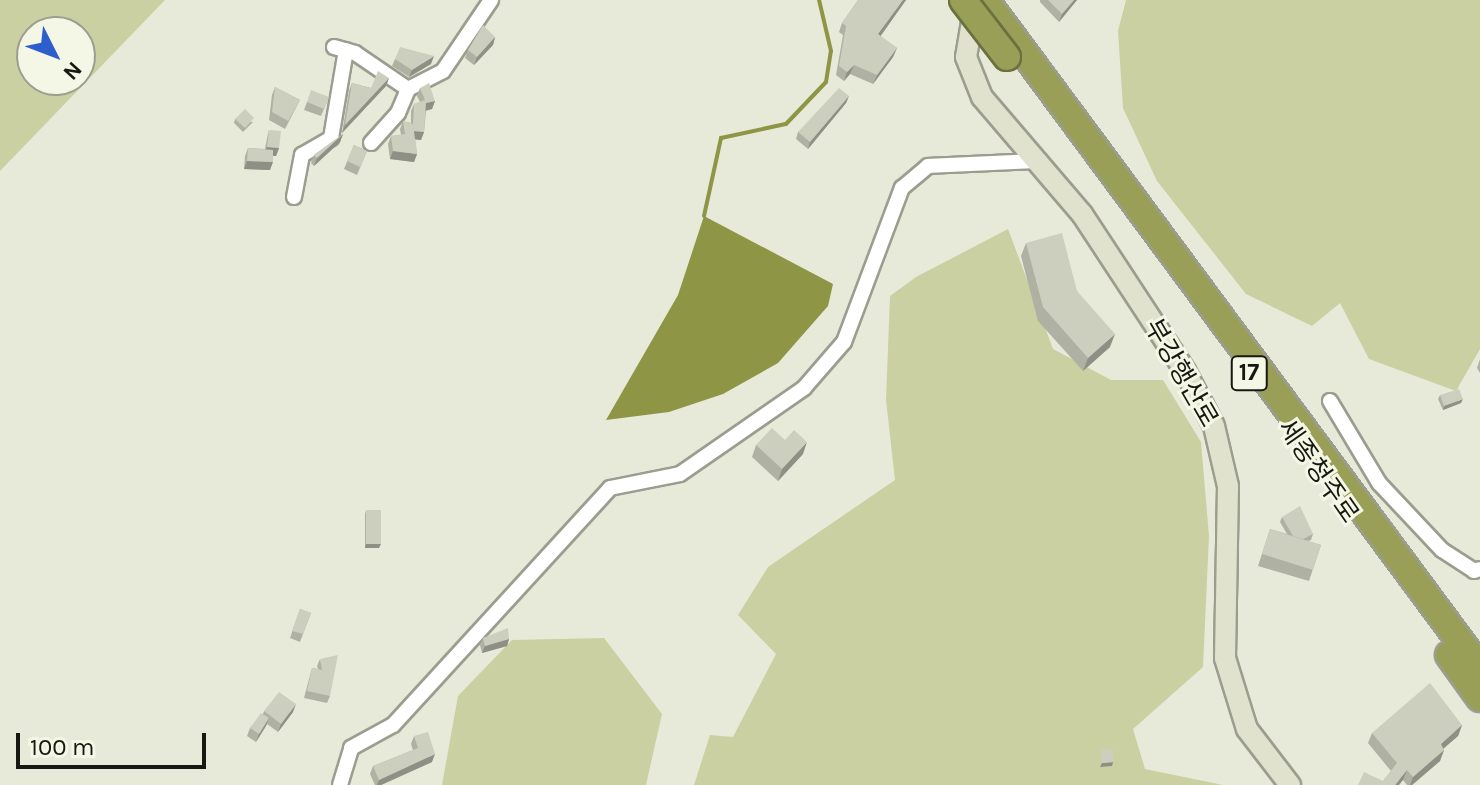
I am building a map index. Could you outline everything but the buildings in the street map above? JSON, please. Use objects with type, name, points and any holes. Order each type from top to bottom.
[{"type":"highway","name":"17","points":[[963,0],[1011,49]]},
{"type":"highway","name":"17","points":[[985,0],[1011,49]]},
{"type":"highway","name":"세종청주로","points":[[1011,49],[1480,668]]},
{"type":"highway","name":"세종청주로","points":[[1011,49],[1249,374],[1480,698]]},
{"type":"street","points":[[371,143],[398,113],[408,89],[443,71],[491,0]]},
{"type":"street","name":"부강행산로","points":[[976,0],[966,57],[982,97],[1041,161],[1185,371],[1214,426],[1228,486],[1225,658],[1247,729],[1290,785]]},
{"type":"street","points":[[294,197],[302,155],[331,138],[340,48],[408,89]]},
{"type":"street","points":[[340,785],[351,748],[393,725],[610,488],[680,474],[804,388],[844,342],[902,188],[928,166],[1041,161]]},
{"type":"street","points":[[1330,401],[1379,483],[1442,550],[1474,571],[1480,569]]},
{"type":"shaded area","points":[[0,0],[165,0],[96,72],[96,16],[16,16],[16,96],[72,96],[0,171]]},
{"type":"shaded area","points":[[1126,0],[1480,0],[1480,349],[1456,391],[1369,359],[1340,303],[1312,326],[1246,294],[1157,181],[1123,108],[1118,31]]},
{"type":"shaded area","points":[[704,216],[833,284],[828,306],[778,363],[723,394],[669,412],[606,420],[678,295]]},
{"type":"shaded area","points":[[1008,229],[1053,349],[1111,380],[1163,380],[1201,442],[1209,536],[1203,667],[1133,729],[1145,769],[1223,785],[694,785],[710,735],[733,737],[776,654],[738,615],[768,567],[895,480],[886,400],[890,296],[916,277]]},
{"type":"shaded area","points":[[604,638],[662,714],[646,785],[442,785],[458,696],[512,640]]},
{"type":"waterway","points":[[704,216],[721,138],[786,124],[826,82],[831,51],[819,0]]}]
